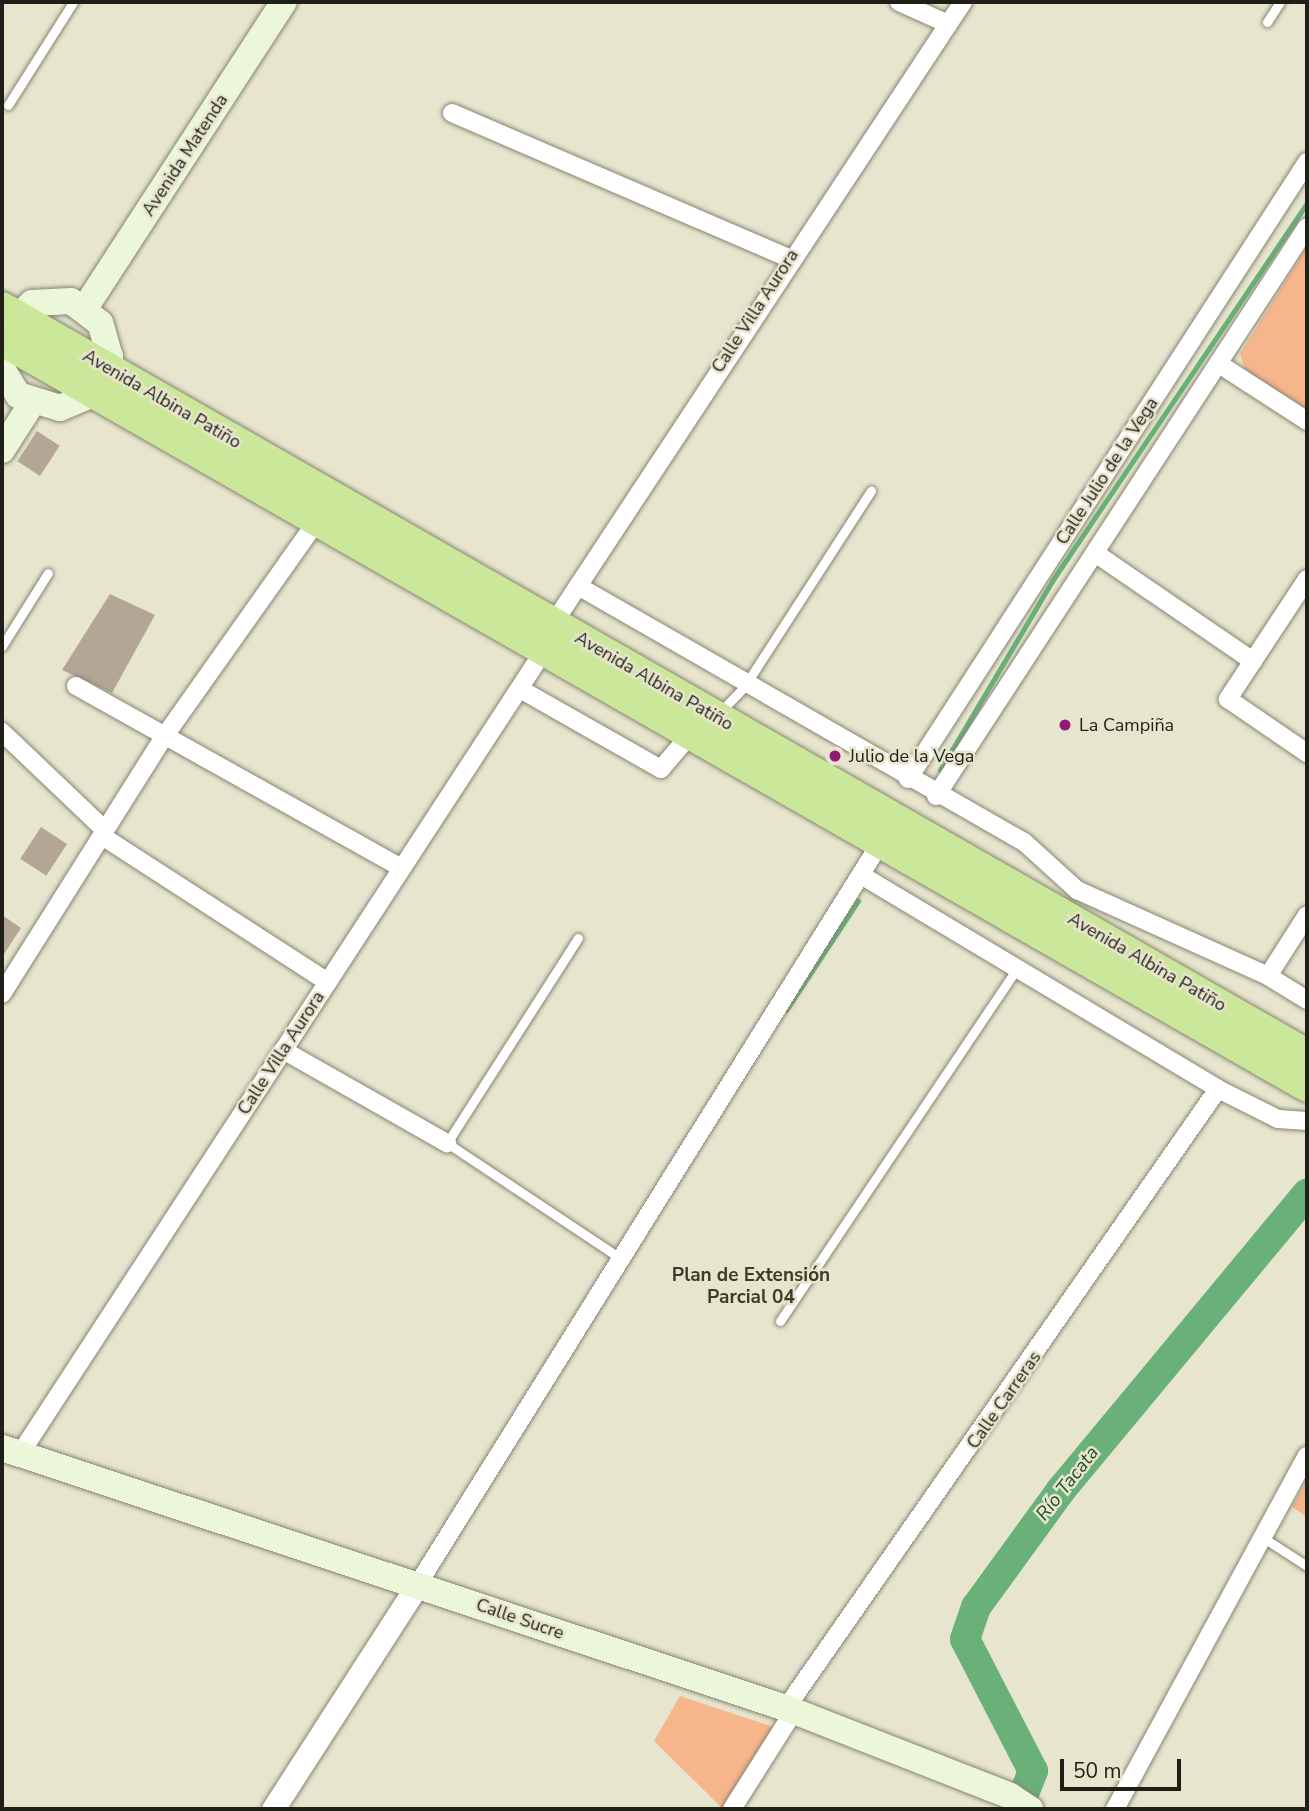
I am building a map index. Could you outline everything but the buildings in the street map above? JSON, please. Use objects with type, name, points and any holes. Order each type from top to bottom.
[{"type":"highway","name":"Avenida Albina Patiño","points":[[6,319],[107,368],[1307,1054]]},
{"type":"highway","name":"Avenida Albina Patiño","points":[[2,341],[879,845],[1307,1087]]},
{"type":"main road","name":"Avenida Matenda","points":[[85,308],[284,2]]},
{"type":"main road","points":[[2,369],[25,399],[60,408],[93,394],[107,368],[105,331],[85,308],[51,298],[6,319]]},
{"type":"main road","points":[[2,420],[25,399]]},
{"type":"main road","points":[[2,450],[25,399]]},
{"type":"main road","name":"Calle Sucre","points":[[11,1451],[418,1584],[790,1710],[1023,1804]]},
{"type":"street","points":[[898,2],[948,24]]},
{"type":"street","name":"Calle Villa Aurora","points":[[554,624],[789,258],[963,2]]},
{"type":"street","points":[[452,113],[789,258]]},
{"type":"street","name":"Calle Julio de la Vega","points":[[908,779],[1307,162]]},
{"type":"street","name":"Calle Julio de la Vega","points":[[936,796],[1098,555],[1307,227]]},
{"type":"street","points":[[1219,364],[1307,421]]},
{"type":"street","points":[[2,994],[164,737],[316,522]]},
{"type":"street","points":[[1098,555],[1253,661]]},
{"type":"street","points":[[1307,579],[1228,699],[1307,753]]},
{"type":"street","points":[[578,586],[744,687],[936,796],[1024,842],[1077,890],[1268,976],[1307,1000]]},
{"type":"street","name":"Calle Villa Aurora","points":[[11,1451],[283,1050],[543,652]]},
{"type":"street","points":[[76,686],[401,868]]},
{"type":"street","points":[[520,689],[661,769],[689,736]]},
{"type":"street","points":[[2,732],[104,833],[328,982]]},
{"type":"street","points":[[273,1809],[418,1584],[617,1256],[879,845]]},
{"type":"street","points":[[861,875],[1218,1089],[1278,1119],[1307,1121]]},
{"type":"street","points":[[1268,976],[1307,915]]},
{"type":"street","points":[[283,1050],[447,1143]]},
{"type":"street","name":"Calle Carreras","points":[[732,1809],[790,1710],[1218,1089]]},
{"type":"street","points":[[1115,1809],[1307,1456]]},
{"type":"lane","points":[[8,105],[73,2]]},
{"type":"lane","points":[[1267,22],[1280,2]]},
{"type":"lane","points":[[716,716],[744,687],[871,491]]},
{"type":"lane","points":[[2,646],[48,573]]},
{"type":"lane","points":[[578,938],[447,1143],[617,1256]]},
{"type":"lane","points":[[780,1321],[1016,970]]},
{"type":"lane","points":[[1262,1537],[1307,1566]]},
{"type":"shaded area","points":[[1307,247],[1307,412],[1245,370],[1240,354]]},
{"type":"shaded area","points":[[1307,1480],[1307,1517],[1292,1507]]},
{"type":"shaded area","points":[[680,1696],[774,1727],[723,1809],[654,1741]]},
{"type":"waterway","points":[[940,770],[1052,581],[1307,203]]},
{"type":"waterway","points":[[786,1010],[858,901]]},
{"type":"waterway","name":"Río Tacata","points":[[1018,1809],[1033,1771],[965,1639],[976,1607],[1061,1490],[1307,1194]]},
{"type":"place","name":"La Campiña","points":[[1065,725]]},
{"type":"place","name":"Julio de la Vega","points":[[835,756]]},
{"type":"district","name":"Plan de Extensión Parcial 04","points":[[751,1287]]}]
